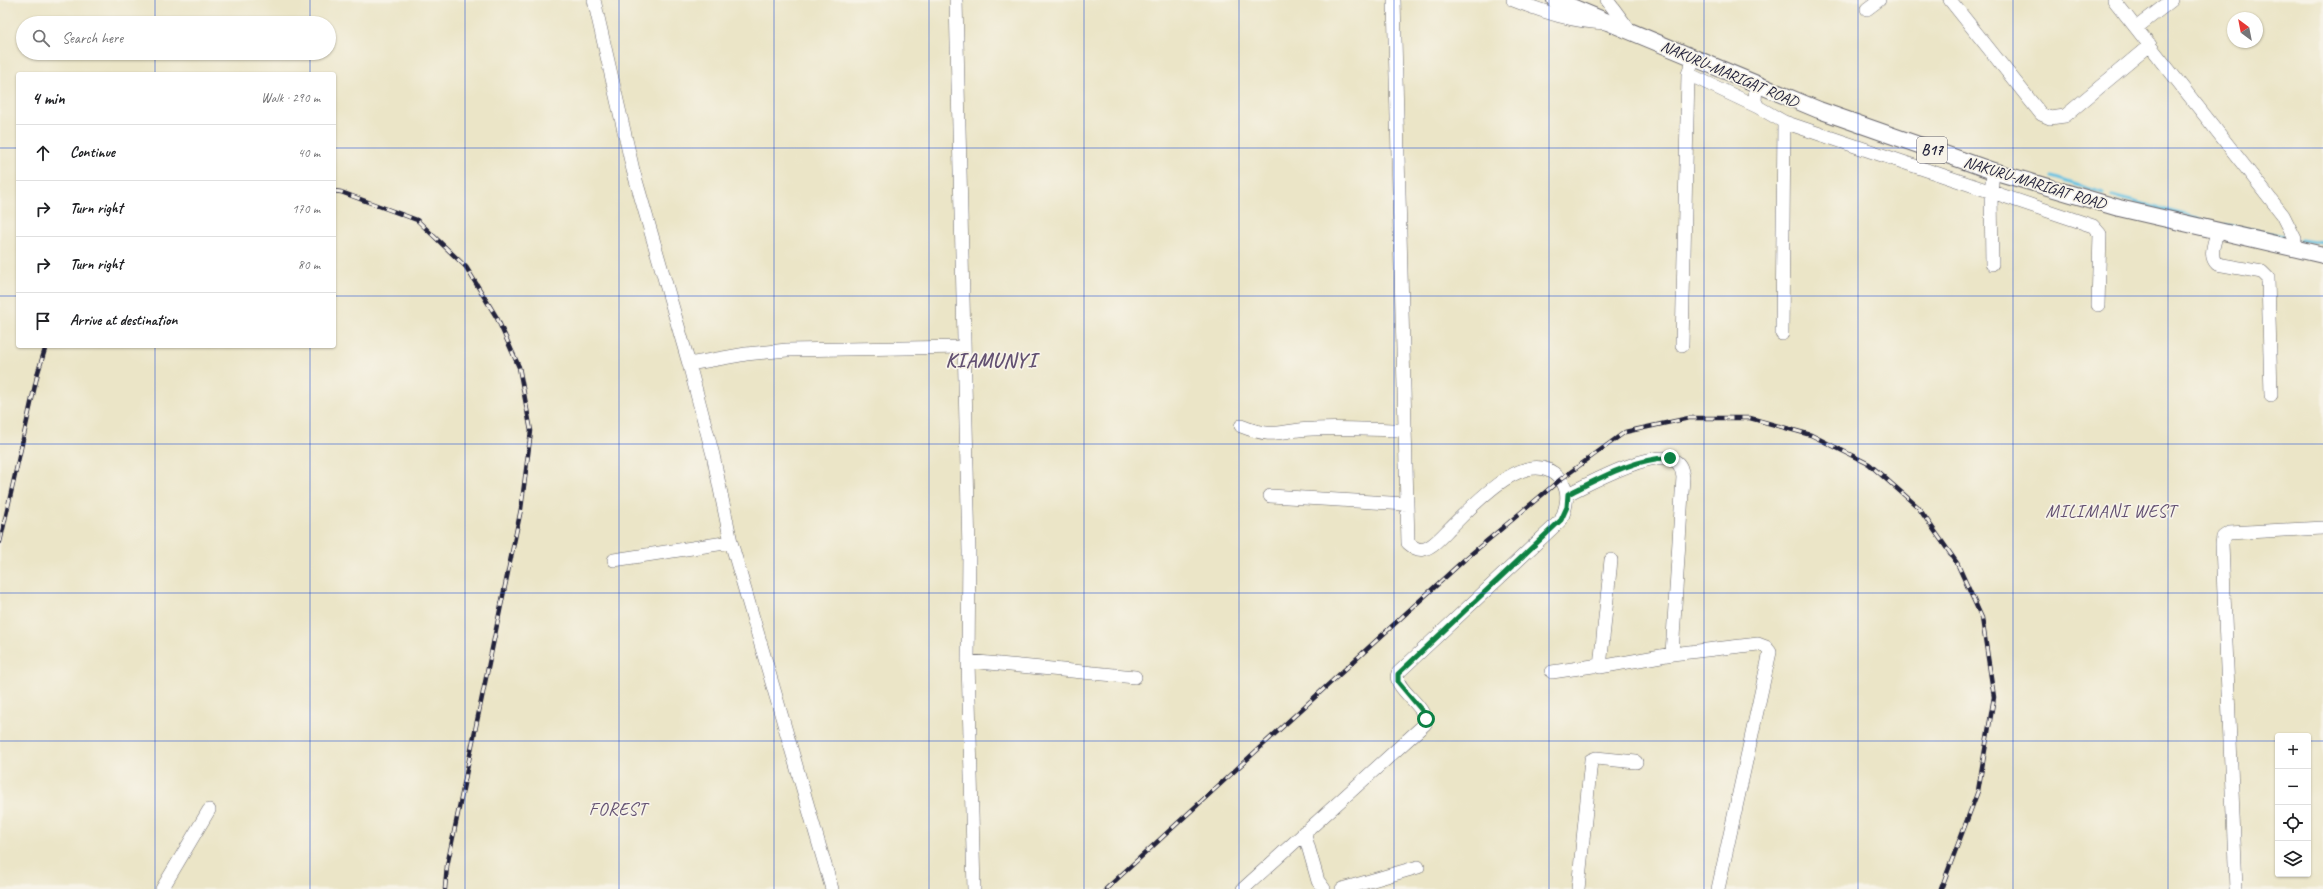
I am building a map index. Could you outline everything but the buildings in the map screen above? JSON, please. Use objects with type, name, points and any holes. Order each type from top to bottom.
[{"type":"main road","name":"NAKURU-MARIGAT ROAD","points":[[1555,0],[1756,85],[1902,140],[1993,171],[2119,208],[2217,232],[2323,255]]},
{"type":"street","points":[[594,0],[633,170],[690,364],[713,455],[731,542],[832,889]]},
{"type":"street","points":[[956,0],[969,544],[968,661],[974,889]]},
{"type":"street","points":[[1243,889],[1304,832],[1425,724],[1424,713],[1398,682],[1398,674],[1561,520],[1567,507],[1568,494],[1561,479],[1555,473],[1543,468],[1528,467],[1504,479],[1472,506],[1439,539],[1425,550],[1414,549],[1408,543],[1394,0]]},
{"type":"street","points":[[1513,0],[1558,17],[1585,23],[1613,24]]},
{"type":"street","points":[[1607,0],[1630,31]]},
{"type":"street","points":[[1867,9],[1879,0]]},
{"type":"street","points":[[1950,0],[2041,114],[2050,118],[2065,116],[2150,45]]},
{"type":"street","points":[[2114,0],[2283,215],[2295,239],[2293,248]]},
{"type":"street","points":[[2136,28],[2172,0]]},
{"type":"street","points":[[1682,345],[1688,74],[1694,59]]},
{"type":"street","points":[[1688,74],[1784,122],[1991,193],[2093,226],[2100,234],[2098,305]]},
{"type":"street","points":[[1756,85],[1755,101],[1758,108]]},
{"type":"street","points":[[1782,334],[1784,122]]},
{"type":"street","points":[[1992,264],[1991,193],[1993,171]]},
{"type":"street","points":[[2217,232],[2212,257],[2217,264],[2262,272],[2268,278],[2271,396]]},
{"type":"street","points":[[690,364],[746,354],[787,350],[964,347]]},
{"type":"street","points":[[1241,426],[1259,433],[1273,435],[1312,428],[1406,430]]},
{"type":"street","points":[[1568,494],[1639,462],[1654,458],[1670,458],[1679,464],[1683,477],[1672,654]]},
{"type":"street","points":[[1270,496],[1407,504]]},
{"type":"street","points":[[2236,889],[2222,544],[2223,537],[2229,533],[2323,528]]},
{"type":"street","points":[[614,560],[676,549],[731,542]]},
{"type":"street","points":[[1600,665],[1610,560]]},
{"type":"street","points":[[1552,672],[1600,665],[1603,668],[1672,654],[1758,644],[1766,647],[1770,652],[1718,889]]},
{"type":"street","points":[[968,661],[1135,677]]},
{"type":"street","points":[[1578,889],[1591,760],[1596,758],[1636,762]]},
{"type":"street","points":[[162,889],[209,810]]},
{"type":"street","points":[[1304,832],[1318,881],[1324,889]]},
{"type":"street","points":[[1342,889],[1418,867]]},
{"type":"waterway","points":[[2052,177],[2103,193]]},
{"type":"waterway","points":[[2112,196],[2201,219]]},
{"type":"waterway","points":[[2226,225],[2289,237]]},
{"type":"waterway","points":[[2301,240],[2323,243]]},
{"type":"railway","points":[[336,191],[417,220],[466,267],[497,318],[519,367],[531,431],[521,509],[447,866],[445,889]]},
{"type":"railway","points":[[0,542],[38,372],[45,348]]},
{"type":"railway","points":[[1106,889],[1464,560],[1561,479],[1625,432],[1689,418],[1750,418],[1811,435],[1869,464],[1918,507],[1957,563],[1982,618],[1994,697],[1978,791],[1941,889]]},
{"type":"district","name":"KIAMUNYI","points":[[991,360]]},
{"type":"district","name":"MILIMANI WEST","points":[[2111,511]]},
{"type":"district","name":"FOREST","points":[[618,809]]},
{"type":"route","points":[[1426,719],[1424,713],[1398,682],[1398,674],[1561,520],[1567,507],[1568,494],[1639,462],[1654,458],[1670,458]]}]
